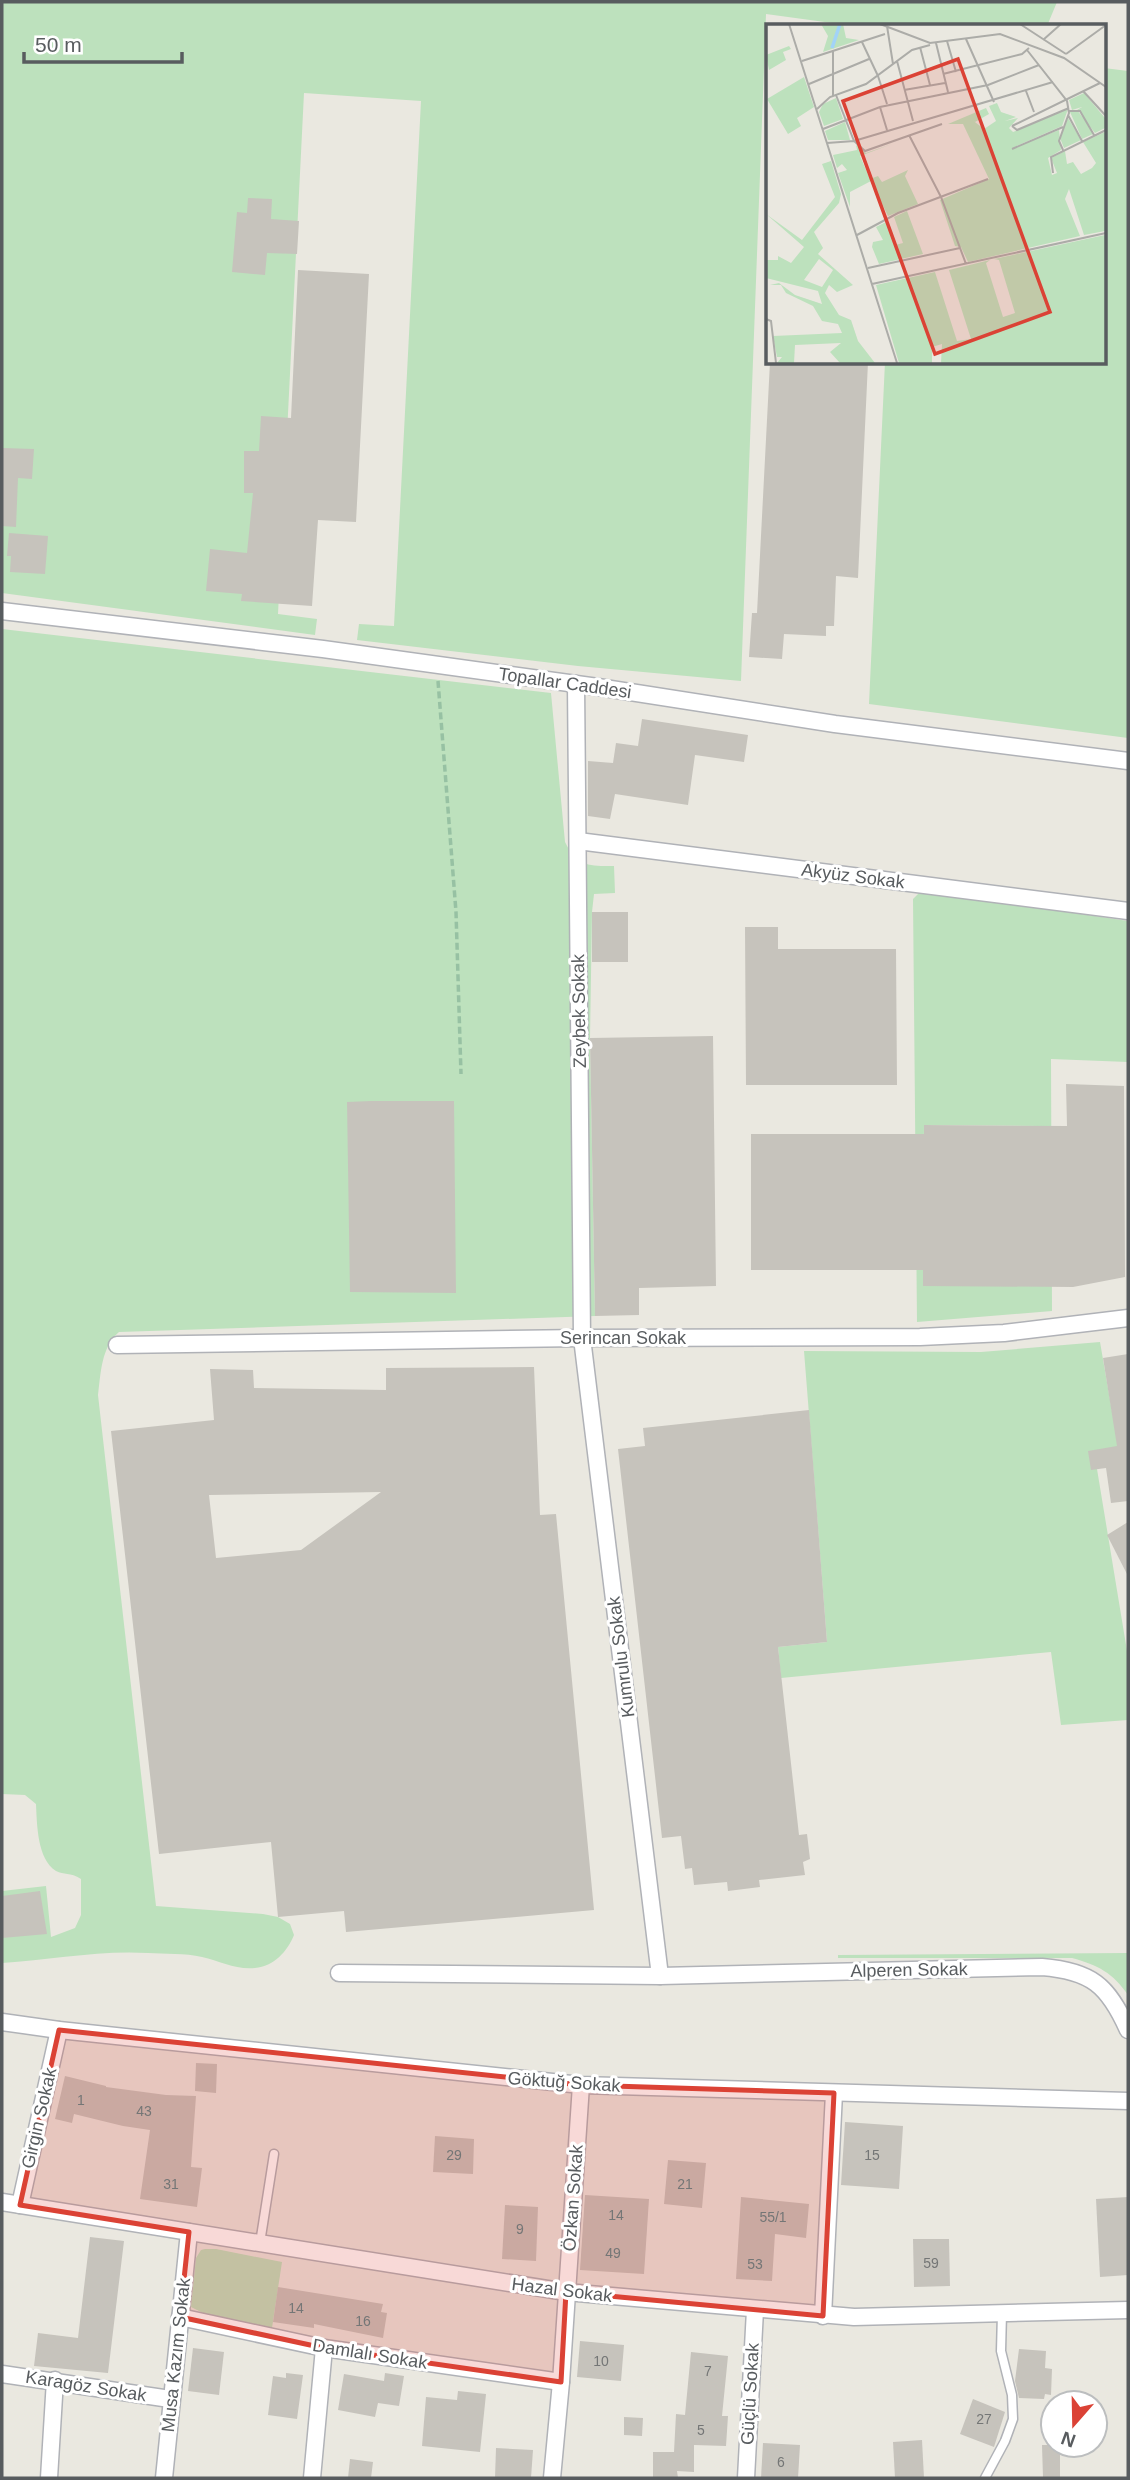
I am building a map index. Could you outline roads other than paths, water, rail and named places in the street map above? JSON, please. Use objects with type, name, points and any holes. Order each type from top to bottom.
[{"type":"street","name":"Topallar Caddesi","points":[[2,611],[436,665],[835,724],[1128,761]]},
{"type":"street","name":"Zeybek Sokak","points":[[576,684],[582,1338]]},
{"type":"street","name":"Akyüz Sokak","points":[[578,841],[1128,911]]},
{"type":"street","name":"Serincan Sokak","points":[[117,1345],[582,1338],[920,1337],[1004,1333],[1128,1318]]},
{"type":"street","name":"Kumrulu Sokak","points":[[582,1338],[660,1976]]},
{"type":"street","name":"Alperen Sokak","points":[[339,1973],[660,1976],[1042,1966],[1068,1969],[1096,1982],[1115,2001],[1128,2030]]},
{"type":"street","name":"Göktuğ Sokak","points":[[2,2022],[59,2031],[581,2085],[1128,2101]]},
{"type":"street","name":"Girgin Sokak","points":[[20,2205],[59,2031]]},
{"type":"street","name":"Özkan Sokak","points":[[552,2478],[581,2085]]},
{"type":"street","points":[[823,2316],[834,2093]]},
{"type":"street","name":"Hazal Sokak","points":[[2,2202],[566,2292],[853,2317],[1128,2310]]},
{"type":"street","name":"Musa Kazım Sokak","points":[[164,2478],[189,2232]]},
{"type":"street","name":"Güçlü Sokak","points":[[746,2478],[755,2310]]},
{"type":"street","name":"Damlalı Sokak","points":[[180,2317],[324,2348],[561,2382]]},
{"type":"street","points":[[312,2478],[324,2348]]},
{"type":"street","name":"Karagöz Sokak","points":[[2,2374],[170,2399]]},
{"type":"street","points":[[48,2478],[55,2380]]},
{"type":"lane","points":[[260,2243],[274,2154]]},
{"type":"lane","points":[[985,2478],[1005,2441],[1013,2419],[1012,2395],[1001,2351],[1002,2313]]}]
